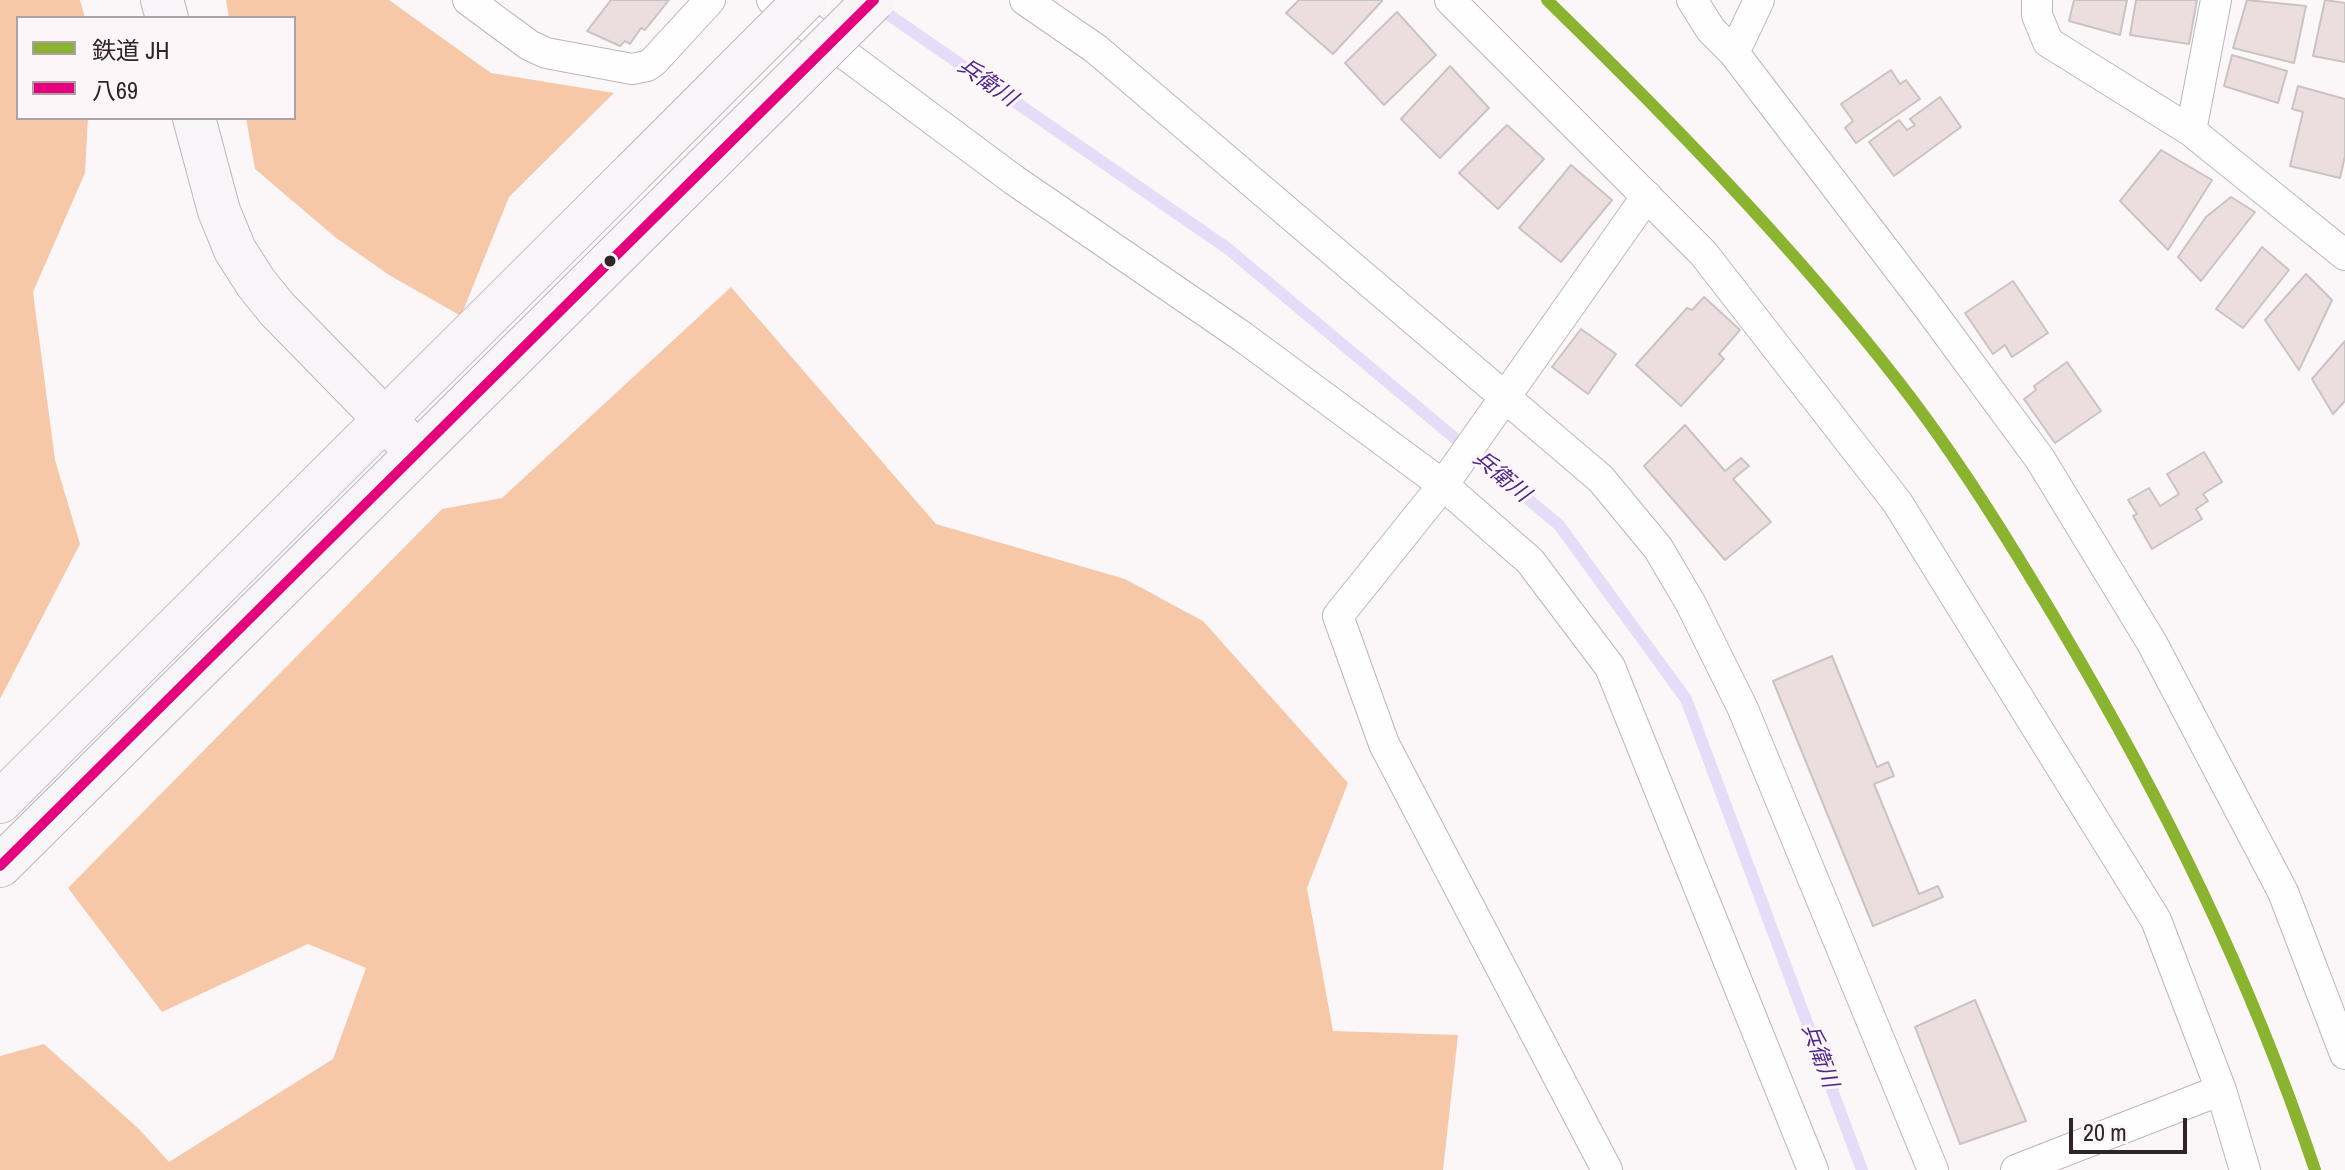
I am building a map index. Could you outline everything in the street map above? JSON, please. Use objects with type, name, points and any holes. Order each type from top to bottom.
[{"type":"street","points":[[468,0],[529,45],[546,53],[632,69],[654,61],[710,0]]},
{"type":"street","points":[[772,0],[1014,180],[1448,478],[1530,561],[1610,667],[1813,1170]]},
{"type":"street","points":[[0,802],[805,0]]},
{"type":"street","points":[[0,866],[874,0]]},
{"type":"street","points":[[1025,0],[1096,49],[1506,396],[1601,479],[1658,548],[1691,604],[1743,709],[1933,1170]]},
{"type":"street","points":[[1450,0],[1703,253],[1897,502],[2156,920],[2221,1090],[2245,1170]]},
{"type":"street","points":[[1692,0],[1711,30],[1734,53],[2040,459],[2152,643],[2283,892],[2345,1054]]},
{"type":"street","points":[[1734,53],[1759,0]]},
{"type":"street","points":[[2037,0],[2037,15],[2048,42],[2191,131],[2344,250]]},
{"type":"street","points":[[2191,131],[2216,0]]},
{"type":"street","points":[[195,120],[219,211],[235,250],[277,309],[418,453]]},
{"type":"street","points":[[1607,1170],[1384,744],[1338,616],[1448,478],[1647,196]]},
{"type":"street","points":[[2016,1170],[2221,1090]]},
{"type":"shaded area","points":[[0,0],[80,0],[84,16],[16,16],[16,120],[88,120],[85,173],[33,292],[55,460],[80,544],[0,699]]},
{"type":"shaded area","points":[[226,0],[389,0],[491,73],[614,93],[509,197],[461,316],[389,275],[335,237],[255,169],[246,120],[296,120],[296,16],[229,16]]},
{"type":"shaded area","points":[[731,287],[936,524],[1125,579],[1203,621],[1348,783],[1307,888],[1333,1031],[1458,1035],[1443,1170],[0,1170],[0,1056],[44,1044],[139,1129],[169,1162],[333,1059],[366,968],[308,944],[162,1012],[68,888],[442,509],[502,498]]},
{"type":"building","points":[[611,0],[669,0],[645,30],[641,28],[630,44],[625,41],[620,46],[587,31]]},
{"type":"building","points":[[1299,0],[1382,1],[1333,54],[1286,13]]},
{"type":"building","points":[[2074,0],[2127,0],[2120,35],[2069,21]]},
{"type":"building","points":[[2136,0],[2197,0],[2189,44],[2130,35]]},
{"type":"building","points":[[2247,0],[2306,6],[2294,63],[2233,48]]},
{"type":"building","points":[[2325,0],[2345,3],[2345,62],[2313,56]]},
{"type":"building","points":[[1397,12],[1436,55],[1384,105],[1345,63]]},
{"type":"building","points":[[2232,55],[2287,71],[2278,103],[2224,86]]},
{"type":"building","points":[[1450,66],[1489,108],[1440,158],[1401,119]]},
{"type":"building","points":[[1891,70],[1900,84],[1906,80],[1920,99],[1856,143],[1845,128],[1853,121],[1841,104]]},
{"type":"building","points":[[2298,86],[2345,99],[2345,156],[2340,178],[2290,166],[2303,112],[2292,109]]},
{"type":"building","points":[[1940,97],[1961,127],[1894,176],[1869,142],[1899,120],[1907,130],[1915,125],[1910,119]]},
{"type":"building","points":[[1507,125],[1544,159],[1498,209],[1459,173]]},
{"type":"building","points":[[2161,150],[2212,180],[2168,250],[2120,201]]},
{"type":"building","points":[[1571,165],[1612,200],[1561,262],[1519,228]]},
{"type":"building","points":[[2231,197],[2255,212],[2201,281],[2178,257],[2206,217]]},
{"type":"building","points":[[2262,247],[2289,270],[2243,328],[2216,309]]},
{"type":"building","points":[[2306,274],[2332,300],[2299,370],[2265,320]]},
{"type":"building","points":[[2013,281],[2048,333],[2012,357],[2005,345],[1993,354],[1965,313]]},
{"type":"building","points":[[1704,297],[1740,330],[1719,354],[1724,359],[1681,406],[1636,365],[1687,308],[1692,310]]},
{"type":"building","points":[[1581,329],[1616,354],[1588,394],[1552,367]]},
{"type":"building","points":[[2345,341],[2345,401],[2333,414],[2312,379]]},
{"type":"building","points":[[2067,362],[2101,411],[2055,443],[2024,399],[2036,390],[2034,386]]},
{"type":"building","points":[[1685,425],[1725,471],[1741,458],[1749,466],[1733,479],[1771,522],[1725,560],[1644,466]]},
{"type":"building","points":[[2204,452],[2222,482],[2203,494],[2208,501],[2196,509],[2202,519],[2152,549],[2133,516],[2137,514],[2128,500],[2149,488],[2160,506],[2179,494],[2167,474]]},
{"type":"building","points":[[1832,656],[1877,767],[1888,762],[1894,776],[1874,784],[1919,894],[1938,886],[1943,897],[1873,926],[1773,681]]},
{"type":"building","points":[[1975,1000],[2026,1121],[1960,1144],[1915,1027]]},
{"type":"waterway","name":"兵衛川","points":[[876,6],[1227,248],[1559,525],[1686,699],[1862,1170]]},
{"type":"rail line","name":"JH","points":[[1547,0],[1685,138],[1816,281],[1898,381],[1982,500],[2097,691],[2169,823],[2233,958],[2290,1098],[2315,1170]]},
{"type":"transit line","name":"八69","points":[[0,866],[874,0]]}]
